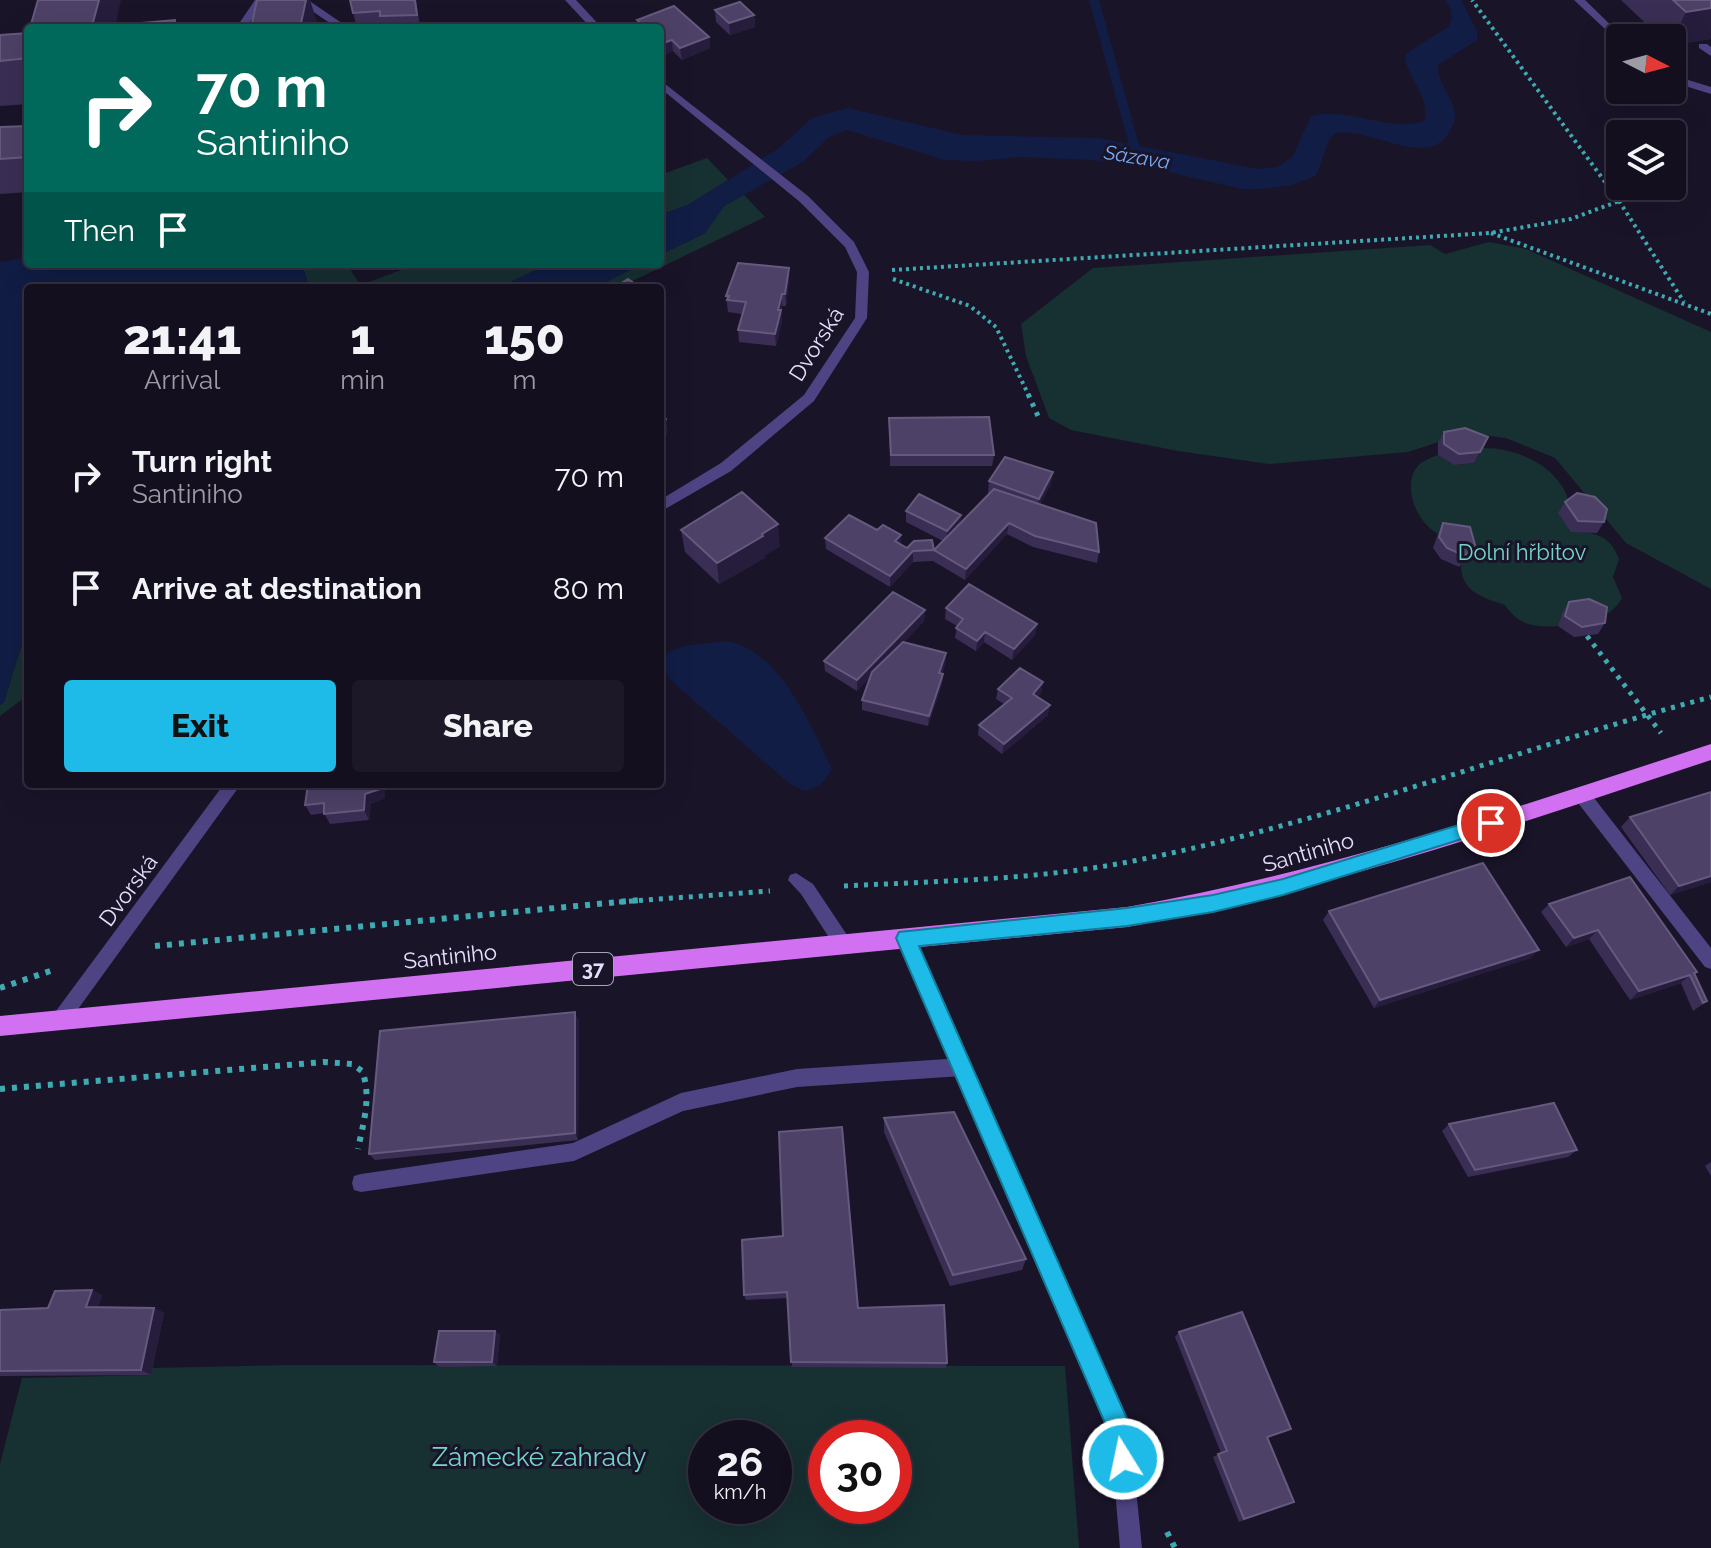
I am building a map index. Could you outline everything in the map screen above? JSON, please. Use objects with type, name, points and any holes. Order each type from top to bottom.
[{"type":"main road","name":"Santiniho","points":[[0,1026],[1127,917],[1213,904],[1283,887],[1711,752]]},
{"type":"street","points":[[244,24],[260,0]]},
{"type":"street","points":[[301,0],[338,24]]},
{"type":"street","points":[[570,0],[593,24]]},
{"type":"street","points":[[1579,0],[1606,26]]},
{"type":"street","points":[[1686,83],[1711,91]]},
{"type":"street","points":[[664,86],[804,199],[850,245],[863,272]]},
{"type":"street","name":"Dvorská","points":[[664,505],[726,467],[809,398],[861,318],[863,272]]},
{"type":"street","name":"Dvorská","points":[[59,1021],[230,788]]},
{"type":"street","points":[[1581,794],[1711,961]]},
{"type":"street","points":[[802,884],[843,944]]},
{"type":"street","points":[[906,938],[1120,1430],[1131,1548]]},
{"type":"street","points":[[361,1183],[574,1152],[681,1102],[797,1078],[962,1067]]},
{"type":"path","points":[[1472,0],[1619,201],[1685,303]]},
{"type":"path","points":[[863,272],[1490,233],[1571,219],[1619,201]]},
{"type":"path","points":[[1490,233],[1711,314]]},
{"type":"path","points":[[863,272],[913,284],[970,306],[996,327],[1038,416]]},
{"type":"path","points":[[1587,636],[1683,761]]},
{"type":"path","points":[[112,950],[802,884],[1022,875],[1127,863],[1336,811],[1646,713],[1711,697]]},
{"type":"path","points":[[0,1089],[324,1062],[349,1063],[359,1066],[368,1087],[357,1155],[361,1183]]},
{"type":"green space","points":[[707,158],[728,180],[688,205],[664,214],[664,174]]},
{"type":"green space","points":[[744,195],[765,217],[664,266],[664,253],[705,233],[724,206]]},
{"type":"green space","points":[[1489,242],[1526,249],[1711,332],[1711,589],[1626,543],[1555,458],[1506,438],[1466,433],[1408,452],[1269,464],[1178,451],[1071,430],[1049,418],[1026,356],[1021,324],[1093,268],[1430,245],[1445,254]]},
{"type":"green space","points":[[303,268],[349,268],[359,284],[308,284]]},
{"type":"green space","points":[[407,268],[540,268],[506,284],[363,284]]},
{"type":"green space","points":[[634,268],[659,268],[626,284],[602,284]]},
{"type":"green space","name":"Dolní hřbitov","points":[[1482,448],[1509,451],[1548,470],[1565,492],[1571,509],[1571,531],[1595,534],[1611,544],[1619,559],[1613,577],[1622,598],[1610,612],[1596,617],[1562,613],[1558,626],[1535,626],[1521,621],[1505,605],[1479,595],[1465,583],[1461,565],[1464,538],[1439,534],[1423,521],[1413,502],[1411,480],[1421,463],[1438,455],[1454,465],[1474,463]]},
{"type":"green space","points":[[24,637],[24,698],[0,716],[0,705],[4,702]]},
{"type":"green space","name":"Zámecké zahrady","points":[[290,1365],[1065,1366],[1079,1548],[0,1548],[0,1464],[22,1378],[150,1375],[152,1368]]},
{"type":"water","name":"Sázava","points":[[1445,0],[1461,0],[1477,31],[1477,40],[1438,65],[1440,79],[1454,110],[1454,124],[1438,144],[1426,148],[1349,132],[1336,133],[1329,140],[1316,176],[1292,185],[1242,189],[1138,165],[1092,160],[1020,157],[945,160],[847,130],[829,137],[803,162],[724,206],[705,233],[664,253],[664,214],[688,205],[779,148],[812,118],[848,108],[962,135],[1098,138],[1258,169],[1278,167],[1293,156],[1311,116],[1340,114],[1396,124],[1424,121],[1422,96],[1409,71],[1405,54],[1448,27],[1451,20]]},
{"type":"water","points":[[24,258],[24,268],[303,268],[308,284],[24,284],[24,637],[4,702],[0,705],[0,262]]},
{"type":"water","points":[[540,268],[634,268],[602,284],[506,284]]},
{"type":"water","points":[[726,641],[745,647],[762,658],[791,692],[832,769],[818,786],[805,791],[790,784],[668,678],[664,665],[668,652],[685,646]]},
{"type":"building","points":[[38,0],[99,0],[93,24],[31,24]]},
{"type":"building","points":[[257,0],[306,0],[301,24],[252,24]]},
{"type":"building","points":[[350,0],[415,0],[417,15],[380,16],[380,11],[353,13]]},
{"type":"building","points":[[1673,0],[1711,0],[1711,8],[1686,12]]},
{"type":"building","points":[[740,2],[754,15],[729,23],[715,10]]},
{"type":"building","points":[[674,6],[709,37],[680,48],[672,40],[664,43],[664,24],[642,24],[637,20]]},
{"type":"building","points":[[175,20],[174,24],[129,24]]},
{"type":"building","points":[[24,33],[24,58],[0,61],[0,35]]},
{"type":"building","points":[[24,126],[24,157],[0,159],[0,127]]},
{"type":"building","points":[[738,263],[789,268],[775,334],[738,330],[746,302],[727,300],[729,296],[726,296]]},
{"type":"building","points":[[989,417],[994,455],[891,455],[889,418]]},
{"type":"building","points":[[1465,428],[1488,437],[1480,452],[1459,454],[1444,444],[1444,432]]},
{"type":"building","points":[[1005,457],[1053,472],[1039,499],[989,481]]},
{"type":"building","points":[[994,489],[1096,523],[1099,552],[1035,536],[1009,523],[966,569],[934,550]]},
{"type":"building","points":[[742,492],[778,524],[717,563],[681,530]]},
{"type":"building","points":[[1577,493],[1595,497],[1607,509],[1604,522],[1578,521],[1565,502]]},
{"type":"building","points":[[919,494],[961,515],[947,531],[906,511]]},
{"type":"building","points":[[849,515],[877,530],[883,525],[901,535],[895,541],[907,548],[914,541],[932,540],[934,550],[913,551],[890,576],[825,538]]},
{"type":"building","points":[[1443,523],[1470,527],[1475,545],[1465,556],[1447,548],[1439,537]]},
{"type":"building","points":[[969,584],[1037,624],[1014,649],[985,632],[977,641],[956,628],[963,619],[946,608]]},
{"type":"building","points":[[893,592],[925,610],[857,680],[824,661]]},
{"type":"building","points":[[1589,599],[1607,607],[1605,623],[1582,627],[1565,616],[1569,602]]},
{"type":"building","points":[[903,642],[946,653],[939,673],[943,674],[929,716],[862,700],[872,672]]},
{"type":"building","points":[[1020,668],[1043,682],[1033,694],[1050,705],[1004,744],[979,725],[1012,698],[998,689]]},
{"type":"building","points":[[307,788],[380,788],[365,794],[364,810],[324,814],[324,803],[305,805]]},
{"type":"building","points":[[1711,792],[1711,876],[1679,886],[1630,817]]},
{"type":"building","points":[[1483,863],[1539,950],[1380,1000],[1329,911]]},
{"type":"building","points":[[1630,877],[1697,972],[1694,973],[1707,1001],[1703,1003],[1690,975],[1639,991],[1598,930],[1574,938],[1549,904]]},
{"type":"building","points":[[575,1012],[575,1133],[369,1154],[380,1031]]},
{"type":"building","points":[[1554,1103],[1577,1150],[1475,1170],[1449,1124]]},
{"type":"building","points":[[954,1112],[1026,1259],[953,1275],[884,1118]]},
{"type":"building","points":[[842,1127],[858,1308],[944,1305],[947,1363],[791,1362],[787,1292],[744,1295],[742,1240],[783,1236],[779,1132]]},
{"type":"building","points":[[92,1290],[86,1307],[154,1308],[141,1370],[0,1371],[0,1310],[48,1308],[55,1291]]},
{"type":"building","points":[[1242,1312],[1291,1429],[1267,1437],[1294,1502],[1244,1519],[1218,1454],[1227,1451],[1179,1332]]},
{"type":"building","points":[[439,1331],[495,1331],[492,1362],[434,1362]]},
{"type":"waterway","name":"Sázava","points":[[1094,0],[1136,152]]},
{"type":"route","points":[[1123,1459],[1120,1430],[906,938],[1127,917],[1213,904],[1283,887],[1491,823]]}]
